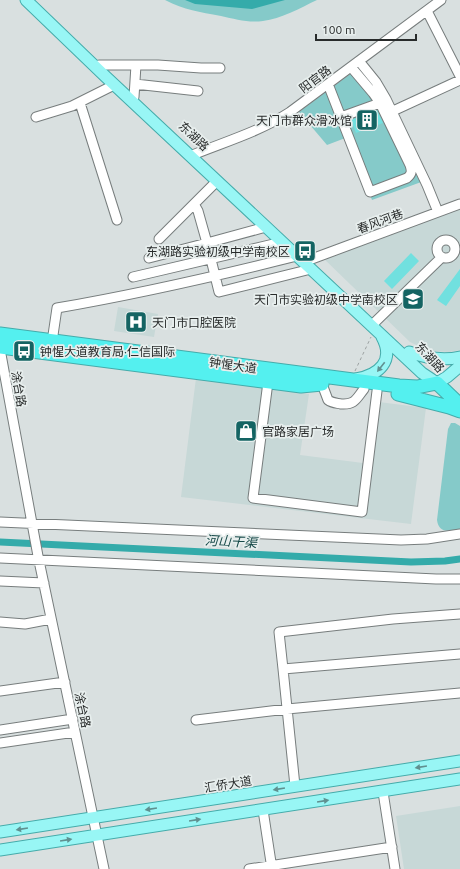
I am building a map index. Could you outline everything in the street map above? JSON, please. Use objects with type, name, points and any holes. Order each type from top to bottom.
[{"type":"highway","points":[[0,328],[207,359]]},
{"type":"highway","name":"钟惺大道","points":[[0,334],[207,359],[407,387],[439,385]]},
{"type":"highway","name":"钟惺大道","points":[[0,341],[398,394],[430,392],[439,385]]},
{"type":"highway","points":[[0,348],[301,386],[322,384]]},
{"type":"highway","points":[[439,385],[460,405]]},
{"type":"highway","points":[[398,394],[460,411]]},
{"type":"main road","name":"东湖路","points":[[26,0],[114,85],[192,155],[310,265],[422,373],[439,385]]},
{"type":"main road","name":"东湖路","points":[[32,0],[134,97],[217,181],[297,256],[310,265]]},
{"type":"main road","name":"东湖路","points":[[375,328],[409,352],[426,368],[439,385]]},
{"type":"main road","points":[[350,380],[369,376],[379,371],[386,358],[387,352],[384,341],[375,328]]},
{"type":"main road","points":[[409,352],[434,359],[450,359],[460,357]]},
{"type":"main road","name":"钟惺大道","points":[[439,385],[460,366]]},
{"type":"main road","name":"钟惺大道","points":[[439,385],[460,374]]},
{"type":"main road","name":"汇侨大道","points":[[0,832],[460,761]]},
{"type":"main road","points":[[0,850],[460,779]]},
{"type":"street","name":"阳官路","points":[[192,155],[248,134],[277,121],[441,0]]},
{"type":"street","points":[[427,11],[460,76]]},
{"type":"street","points":[[359,61],[376,82],[393,112],[438,212]]},
{"type":"street","points":[[99,65],[158,65],[220,68]]},
{"type":"street","points":[[134,97],[136,65]]},
{"type":"street","points":[[328,84],[370,192],[407,178],[411,175],[412,170],[380,103],[351,67]]},
{"type":"street","points":[[393,112],[460,80]]},
{"type":"street","points":[[135,84],[198,92]]},
{"type":"street","points":[[36,117],[80,103],[114,85]]},
{"type":"street","points":[[80,103],[117,220]]},
{"type":"street","points":[[341,117],[380,103]]},
{"type":"street","points":[[159,239],[217,181]]},
{"type":"street","points":[[194,204],[201,220],[215,276]]},
{"type":"street","name":"春风河巷","points":[[215,276],[219,292],[310,265],[460,204]]},
{"type":"street","points":[[149,258],[266,227]]},
{"type":"street","points":[[446,240],[457,242],[453,255],[447,258],[442,257],[438,252],[439,244],[446,240]]},
{"type":"street","points":[[134,277],[282,242]]},
{"type":"street","points":[[53,336],[57,308],[116,298],[297,256]]},
{"type":"street","points":[[375,328],[442,257]]},
{"type":"street","name":"涂台路","points":[[0,348],[38,558],[104,869]]},
{"type":"street","points":[[268,382],[252,498],[362,512],[371,390]]},
{"type":"street","points":[[0,522],[32,525],[401,540],[427,539],[460,534]]},
{"type":"street","points":[[0,558],[38,558],[428,579],[459,579]]},
{"type":"street","points":[[0,581],[44,583]]},
{"type":"street","points":[[295,786],[279,632],[393,619],[460,614]]},
{"type":"street","points":[[0,622],[25,624],[51,619]]},
{"type":"street","points":[[283,669],[460,654]]},
{"type":"street","points":[[0,691],[64,682]]},
{"type":"street","points":[[196,720],[287,709],[460,693]]},
{"type":"street","points":[[0,730],[72,719]]},
{"type":"street","points":[[0,743],[75,732]]},
{"type":"street","points":[[383,792],[395,869]]},
{"type":"street","points":[[263,810],[272,867]]},
{"type":"street","points":[[249,869],[272,867],[392,847]]},
{"type":"path","points":[[350,380],[375,328]]},
{"type":"shaded area","points":[[165,0],[317,0],[277,18],[263,21],[252,21],[192,10]]},
{"type":"shaded area","points":[[185,0],[285,0],[252,9],[195,4]]},
{"type":"shaded area","points":[[361,66],[375,82],[424,181],[372,200],[348,137],[327,145],[299,112]]},
{"type":"shaded area","name":"天门市实验初级中学南校区","points":[[460,206],[460,350],[450,352],[429,351],[410,342],[322,257]]},
{"type":"shaded area","name":"天门市口腔医院","points":[[118,307],[158,314],[154,337],[114,331]]},
{"type":"shaded area","name":"官路家居广场","points":[[196,378],[309,394],[300,455],[363,463],[371,401],[426,408],[411,524],[181,497]]},
{"type":"shaded area","points":[[451,423],[455,423],[460,426],[460,529],[448,531],[440,528],[437,520],[448,429]]},
{"type":"shaded area","points":[[460,806],[460,869],[404,869],[396,816]]},
{"type":"building","name":"天门市群众滑冰馆","points":[[377,110],[383,123],[356,133],[351,120]]},
{"type":"building","points":[[411,253],[419,261],[392,289],[384,281]]},
{"type":"building","points":[[460,269],[460,286],[446,306],[437,300]]},
{"type":"waterway","name":"河山干渠","points":[[0,542],[411,562],[460,559]]},
{"type":"place","name":"天门市群众滑冰馆","points":[[367,120]]},
{"type":"place","name":"东湖路实验初级中学南校区","points":[[305,251]]},
{"type":"place","name":"天门市实验初级中学南校区","points":[[413,299]]},
{"type":"place","name":"天门市口腔医院","points":[[136,322]]},
{"type":"place","name":"钟惺大道教育局·仁信国际","points":[[24,351]]},
{"type":"place","name":"官路家居广场","points":[[246,431]]}]
